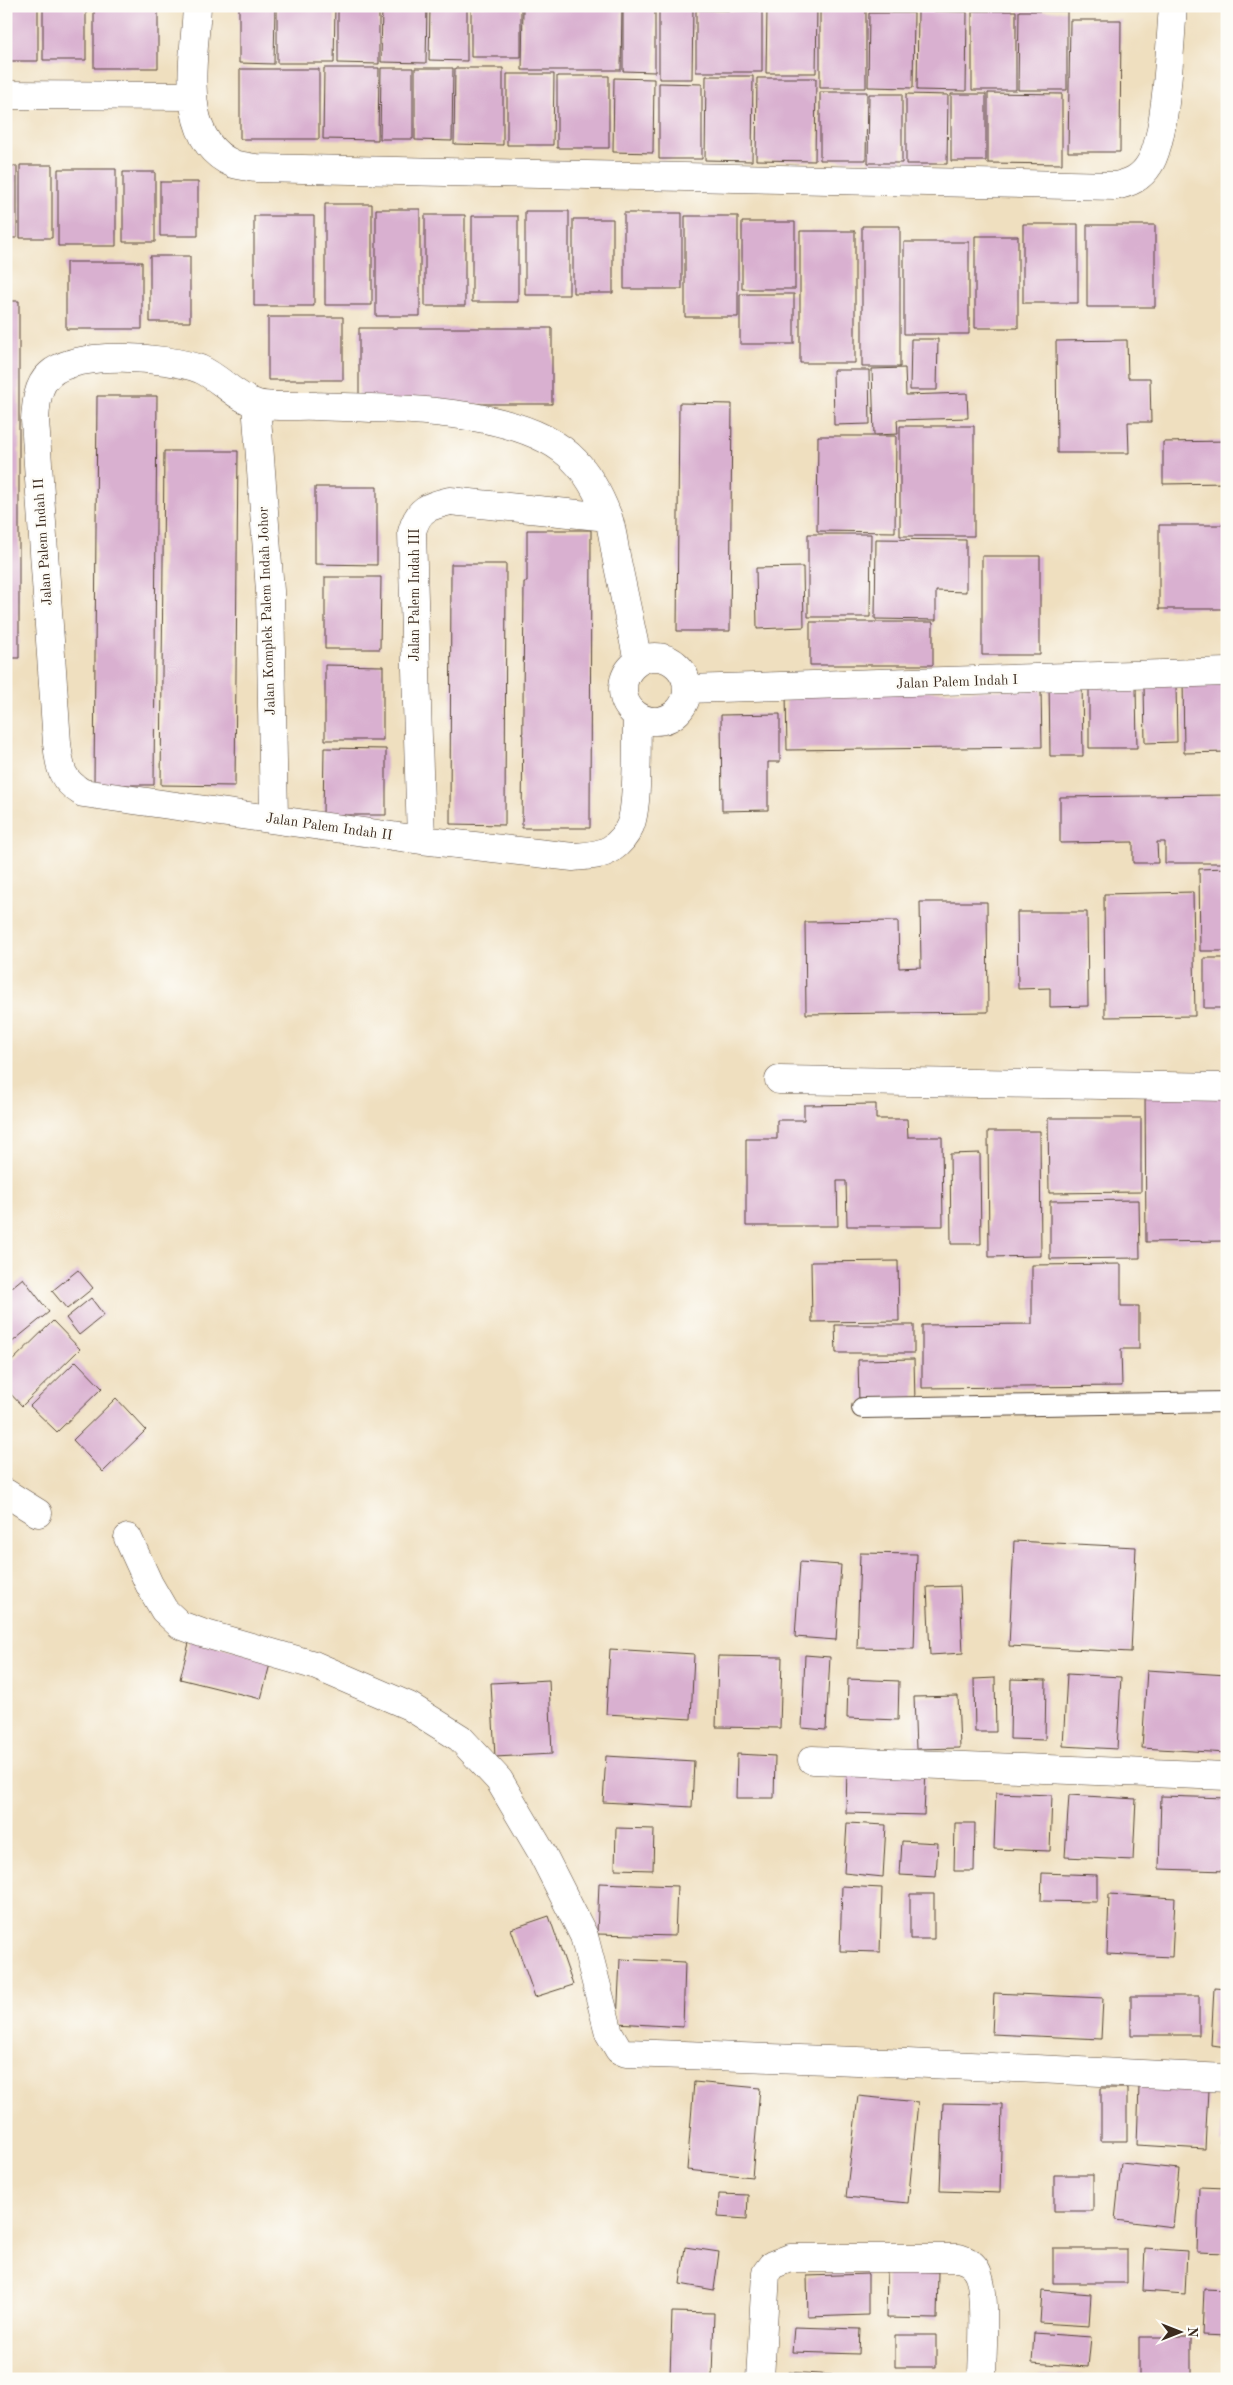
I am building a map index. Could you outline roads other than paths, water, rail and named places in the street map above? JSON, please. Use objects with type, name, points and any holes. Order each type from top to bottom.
[{"type":"street","points":[[197,6],[193,96],[196,120],[207,144],[218,155],[234,164],[256,168],[1115,186],[1130,184],[1141,176],[1150,164],[1156,149],[1161,129],[1174,6]]},
{"type":"street","points":[[6,95],[193,96]]},
{"type":"street","name":"Jalan Palem Indah II","points":[[636,717],[634,805],[631,824],[623,839],[610,850],[594,856],[573,858],[421,840],[83,792],[70,785],[60,769],[35,420],[37,395],[48,375],[63,366],[87,360],[128,357],[168,360],[201,370],[256,404],[415,410],[485,419],[521,428],[543,438],[575,461],[589,480],[608,518],[638,661]]},
{"type":"street","name":"Jalan Komplek Palem Indah Johor","points":[[256,404],[270,591],[274,819]]},
{"type":"street","name":"Jalan Palem Indah III","points":[[421,840],[412,532],[415,520],[424,509],[450,501],[608,518]]},
{"type":"street","points":[[647,657],[666,659],[681,671],[686,680],[687,690],[681,708],[674,716],[656,722],[636,717],[628,709],[622,689],[630,669],[638,661],[647,657]]},
{"type":"street","name":"Jalan Palem Indah I","points":[[687,690],[1227,672]]},
{"type":"street","points":[[779,1080],[1227,1087]]},
{"type":"street","points":[[6,1493],[38,1513]]},
{"type":"street","points":[[128,1538],[149,1584],[164,1610],[180,1625],[314,1665],[409,1706],[460,1738],[499,1780],[542,1853],[584,1936],[609,2033],[619,2050],[626,2054],[886,2062],[1227,2078]]},
{"type":"street","points":[[812,1760],[1227,1776]]},
{"type":"street","points":[[760,2379],[766,2273],[772,2265],[790,2258],[959,2258],[969,2262],[976,2268],[982,2292],[982,2379]]},
{"type":"lane","points":[[862,1408],[1227,1402]]}]
